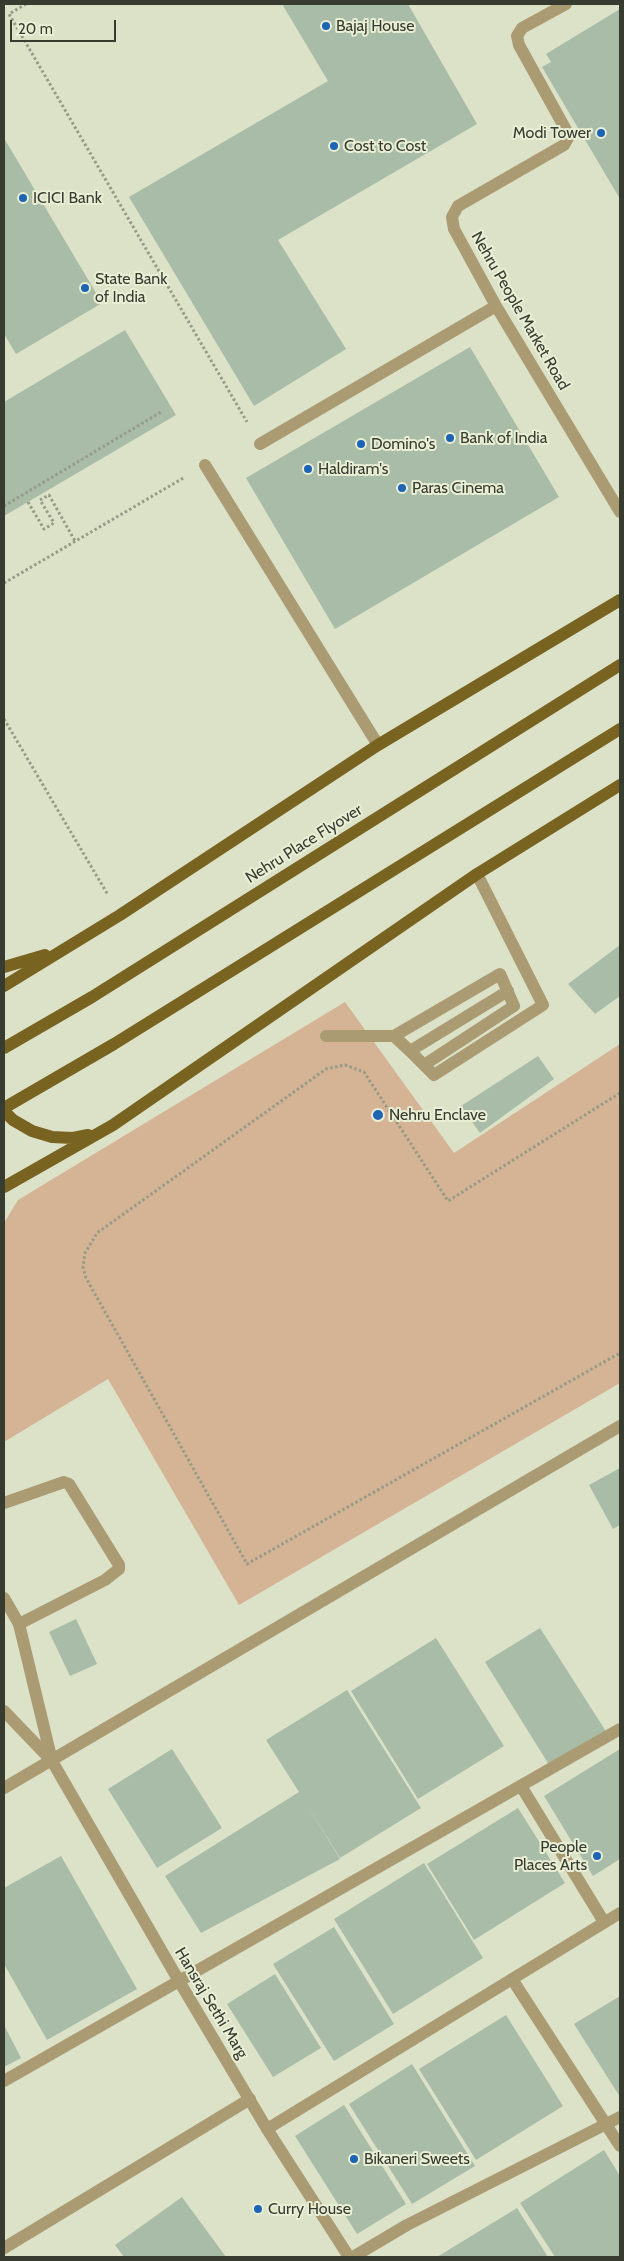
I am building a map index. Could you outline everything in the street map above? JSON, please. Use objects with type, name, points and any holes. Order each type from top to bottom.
[{"type":"main road","points":[[4,986],[55,952],[120,915],[378,745],[620,600]]},
{"type":"main road","name":"Nehru Place Flyover","points":[[4,1048],[92,997],[620,665]]},
{"type":"main road","points":[[113,1125],[94,1134],[73,1138],[52,1137],[32,1131],[13,1120],[4,1110],[114,1044],[620,728]]},
{"type":"main road","points":[[4,1187],[113,1125],[477,874],[620,785]]},
{"type":"main road","points":[[4,967],[55,952]]},
{"type":"main road","points":[[4,990],[20,976]]},
{"type":"street","name":"Nehru People Market Road","points":[[566,4],[522,28],[518,36],[519,45],[566,130],[568,138],[564,145],[458,206],[452,217],[454,229],[496,306],[620,512]]},
{"type":"street","points":[[260,444],[496,306]]},
{"type":"street","points":[[205,466],[378,745]]},
{"type":"street","points":[[394,1036],[434,1075],[543,1005],[477,874]]},
{"type":"street","points":[[326,1036],[394,1036],[500,974],[514,1006],[424,1065]]},
{"type":"street","points":[[410,1051],[508,991]]},
{"type":"street","points":[[4,1788],[620,1426]]},
{"type":"street","points":[[4,1503],[64,1482],[69,1484],[119,1565],[119,1569],[104,1580],[19,1624]]},
{"type":"street","name":"Hansraj Sethi Marg","points":[[4,1598],[19,1624],[52,1760]]},
{"type":"street","name":"Hansraj Sethi Marg","points":[[4,1711],[52,1760],[179,1981],[267,2129],[349,2257]]},
{"type":"street","points":[[4,2081],[620,1729]]},
{"type":"street","points":[[520,1786],[604,1922]]},
{"type":"street","points":[[267,2129],[620,1912]]},
{"type":"street","points":[[512,1979],[620,2146]]},
{"type":"street","points":[[4,2248],[250,2099]]},
{"type":"street","points":[[353,2257],[407,2225],[620,2117]]},
{"type":"path","points":[[26,4],[9,14],[260,444]]},
{"type":"path","points":[[4,506],[161,412]]},
{"type":"path","points":[[4,583],[205,466]]},
{"type":"path","points":[[28,502],[44,528],[54,523],[40,500],[49,495],[76,541]]},
{"type":"path","points":[[4,719],[120,915]]},
{"type":"path","points":[[620,1093],[448,1201],[364,1072],[346,1065],[326,1069],[96,1233],[85,1254],[83,1267],[86,1278],[247,1564],[620,1353]]},
{"type":"shaded area","points":[[345,1002],[454,1153],[620,1044],[620,1383],[239,1605],[108,1379],[4,1442],[4,1223],[18,1200]]},
{"type":"building","points":[[282,4],[408,4],[477,124],[278,240],[346,349],[254,406],[129,197],[328,81]]},
{"type":"building","name":"Modi Tower","points":[[620,9],[620,199],[542,67],[551,62],[546,54]]},
{"type":"building","points":[[4,138],[102,303],[16,354],[4,334]]},
{"type":"building","points":[[125,330],[176,415],[4,516],[4,402]]},
{"type":"building","name":"Paras Cinema","points":[[470,347],[559,497],[335,629],[246,478]]},
{"type":"building","points":[[620,945],[620,996],[595,1014],[568,984]]},
{"type":"building","points":[[538,1056],[554,1079],[480,1133],[461,1106]]},
{"type":"building","points":[[620,1468],[620,1525],[613,1529],[589,1485]]},
{"type":"building","points":[[76,1619],[97,1664],[70,1676],[49,1632]]},
{"type":"building","points":[[540,1628],[607,1733],[551,1768],[485,1662]]},
{"type":"building","points":[[436,1638],[504,1746],[418,1799],[351,1691]]},
{"type":"building","points":[[347,1690],[421,1808],[340,1858],[306,1803],[340,1859],[201,1933],[165,1876],[299,1792],[266,1740]]},
{"type":"building","points":[[172,1749],[222,1828],[157,1868],[108,1789]]},
{"type":"building","points":[[620,1749],[620,1859],[593,1876],[544,1796]]},
{"type":"building","points":[[518,1808],[565,1883],[474,1940],[427,1864]]},
{"type":"building","points":[[61,1856],[137,1989],[47,2040],[4,1964],[4,1888]]},
{"type":"building","points":[[424,1863],[483,1958],[393,2014],[334,1919]]},
{"type":"building","points":[[334,1927],[394,2024],[334,2061],[273,1964]]},
{"type":"building","points":[[275,1974],[321,2048],[273,2077],[227,2004]]},
{"type":"building","points":[[620,1996],[620,2097],[574,2024]]},
{"type":"building","points":[[506,2015],[563,2106],[476,2160],[419,2069]]},
{"type":"building","points":[[4,2025],[21,2058],[4,2067]]},
{"type":"building","points":[[412,2064],[475,2166],[412,2204],[349,2104]]},
{"type":"building","points":[[344,2105],[406,2204],[357,2234],[295,2136]]},
{"type":"building","points":[[604,2150],[620,2176],[620,2257],[555,2257],[520,2203]]},
{"type":"building","points":[[182,2197],[226,2257],[124,2257],[115,2245]]},
{"type":"building","points":[[517,2208],[548,2257],[437,2257]]},
{"type":"place","name":"Bajaj House","points":[[326,26]]},
{"type":"place","name":"Modi Tower","points":[[601,133]]},
{"type":"place","name":"Cost to Cost","points":[[334,146]]},
{"type":"place","name":"ICICI Bank","points":[[23,198]]},
{"type":"place","name":"State Bank of India","points":[[85,288]]},
{"type":"place","name":"Bank of India","points":[[450,438]]},
{"type":"place","name":"Domino's","points":[[361,444]]},
{"type":"place","name":"Haldiram's","points":[[308,469]]},
{"type":"place","name":"Paras Cinema","points":[[402,488]]},
{"type":"place","name":"Nehru Enclave","points":[[378,1115]]},
{"type":"place","name":"People Places Arts","points":[[597,1856]]},
{"type":"place","name":"Bikaneri Sweets","points":[[354,2159]]},
{"type":"place","name":"Curry House","points":[[258,2209]]}]
